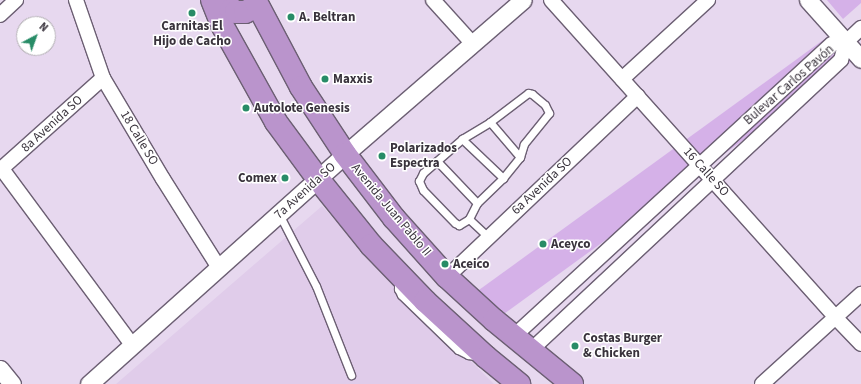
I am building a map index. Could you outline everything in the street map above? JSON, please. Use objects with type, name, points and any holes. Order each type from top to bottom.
[{"type":"highway","points":[[212,0],[222,25],[276,122],[318,179],[371,245],[425,301],[486,357],[519,384]]},
{"type":"highway","points":[[226,0],[231,10],[236,12],[245,12],[259,2]]},
{"type":"highway","name":"Avenida Juan Pablo II","points":[[259,2],[301,87],[345,154],[394,218],[447,277],[530,351],[572,384]]},
{"type":"street","points":[[0,15],[16,0]]},
{"type":"street","name":"18 Calle SO","points":[[76,0],[103,78],[162,179],[220,268]]},
{"type":"street","points":[[432,0],[472,43]]},
{"type":"street","name":"7a Avenida SO","points":[[89,384],[220,268],[345,154],[522,0]]},
{"type":"street","name":"16 Calle SO","points":[[551,0],[861,344]]},
{"type":"street","points":[[622,79],[708,0]]},
{"type":"street","points":[[808,0],[861,59]]},
{"type":"street","points":[[846,42],[861,28]]},
{"type":"street","name":"Bulevar Carlos Pavón","points":[[513,336],[832,44],[846,42],[841,60],[530,351]]},
{"type":"street","name":"8a Avenida SO","points":[[1,170],[103,78]]},
{"type":"street","name":"6a Avenida SO","points":[[447,277],[638,96]]},
{"type":"street","points":[[1,170],[132,345]]},
{"type":"street","points":[[762,384],[861,294]]},
{"type":"street","points":[[0,369],[12,384]]},
{"type":"lane","points":[[528,94],[532,94],[545,106],[549,113],[524,144],[520,157],[503,178],[477,203],[468,218],[459,225],[455,223],[423,190],[419,181],[423,173],[462,138],[490,122],[528,94]]},
{"type":"lane","points":[[490,122],[520,157]]},
{"type":"lane","points":[[462,138],[503,178]]},
{"type":"lane","points":[[437,161],[477,203]]},
{"type":"lane","points":[[279,214],[316,286],[351,375]]},
{"type":"lane","points":[[468,218],[488,237]]},
{"type":"shaded area","points":[[827,0],[861,0],[861,3],[843,19]]},
{"type":"shaded area","points":[[841,27],[861,55],[494,321],[474,294]]},
{"type":"shaded area","points":[[322,206],[403,294],[494,384],[116,384]]},
{"type":"place","name":"Carnitas El Hijo de Cacho","points":[[192,13]]},
{"type":"place","name":"A. Beltran","points":[[291,17]]},
{"type":"place","name":"Maxxis","points":[[325,79]]},
{"type":"place","name":"Autolote Genesis","points":[[246,108]]},
{"type":"place","name":"Polarizados Espectra","points":[[382,156]]},
{"type":"place","name":"Comex","points":[[285,178]]},
{"type":"place","name":"Aceyco","points":[[543,244]]},
{"type":"place","name":"Aceico","points":[[445,264]]},
{"type":"place","name":"Costas Burger & Chicken","points":[[575,346]]}]
